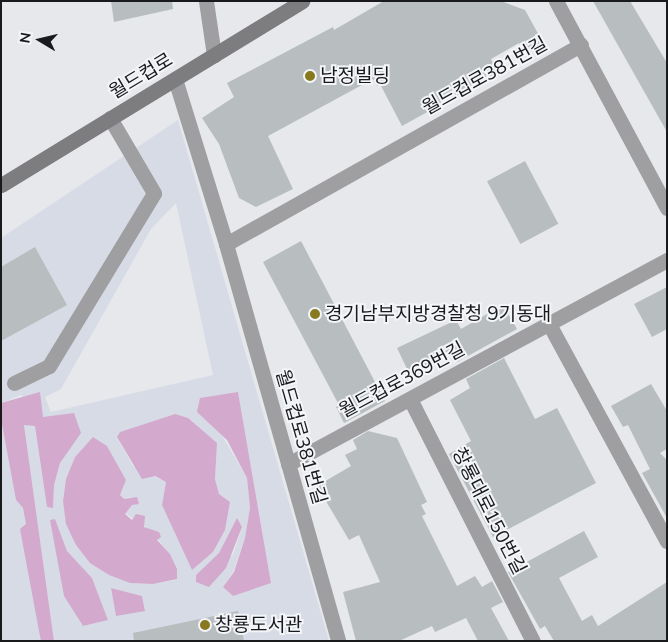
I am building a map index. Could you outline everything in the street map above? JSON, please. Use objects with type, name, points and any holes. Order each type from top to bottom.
[{"type":"street","points":[[206,1],[214,55]]},
{"type":"street","name":"월드컵로","points":[[1,185],[302,1]]},
{"type":"street","points":[[556,1],[667,208]]},
{"type":"street","name":"월드컵로381번길","points":[[226,244],[581,45]]},
{"type":"street","name":"월드컵로381번길","points":[[175,79],[226,244],[338,641]]},
{"type":"street","points":[[14,383],[49,366],[154,193],[110,118]]},
{"type":"street","name":"월드컵로369번길","points":[[288,464],[667,260]]},
{"type":"street","points":[[549,324],[667,541]]},
{"type":"street","name":"창룡대로150번길","points":[[410,399],[533,641]]},
{"type":"shaded area","points":[[178,120],[329,641],[54,641],[24,425],[35,425],[47,507],[53,508],[54,485],[60,463],[71,443],[21,395],[1,403],[1,238]],"holes":[[[176,203],[213,375],[51,412],[45,397],[61,389],[151,229]],[[238,393],[271,582],[233,596],[223,587],[233,572],[245,538],[250,508],[247,478],[200,398]],[[175,414],[217,443],[215,479],[219,494],[230,502],[225,530],[213,552],[192,570],[162,505],[166,482],[133,466],[117,438],[120,432]],[[93,437],[107,446],[126,480],[120,495],[124,499],[131,497],[132,505],[125,513],[150,530],[170,554],[177,569],[175,580],[153,584],[130,583],[109,575],[90,562],[76,545],[63,501],[66,479],[75,457]],[[55,519],[67,551],[92,578],[108,620],[83,626],[64,596],[51,521]],[[237,519],[242,528],[233,555],[196,575],[219,553]],[[111,588],[142,596],[145,610],[116,616]]]},
{"type":"shaded area","points":[[40,392],[43,417],[74,413],[81,433],[60,463],[54,485],[53,508],[47,507],[35,426],[24,425],[54,641],[41,641],[20,529],[26,524],[23,508],[16,500],[1,419],[1,403]]},
{"type":"shaded area","points":[[238,392],[271,583],[233,596],[223,587],[234,572],[245,538],[250,508],[247,478],[227,440],[197,412],[200,398]]},
{"type":"shaded area","points":[[175,414],[188,418],[217,443],[215,479],[219,494],[230,502],[225,530],[213,552],[192,570],[162,505],[166,482],[155,476],[142,479],[117,437],[120,432]]},
{"type":"shaded area","points":[[1,419],[16,500],[23,508],[26,524],[41,641],[1,641]]},
{"type":"shaded area","points":[[93,437],[107,446],[126,480],[120,495],[124,499],[137,497],[139,504],[132,505],[125,514],[132,520],[136,514],[145,516],[144,527],[159,532],[161,537],[157,540],[170,554],[177,569],[177,579],[153,584],[130,583],[109,575],[90,563],[76,545],[66,524],[63,501],[66,479],[75,457]]},
{"type":"shaded area","points":[[237,518],[242,527],[226,568],[209,587],[196,582],[196,575],[219,553]]},
{"type":"shaded area","points":[[55,519],[67,551],[92,578],[108,620],[83,626],[64,596],[50,520]]},
{"type":"shaded area","points":[[111,588],[142,596],[145,611],[116,616]]},
{"type":"building","points":[[111,1],[172,1],[173,9],[114,22]]},
{"type":"building","points":[[384,1],[501,1],[525,10],[541,39],[536,49],[526,55],[519,43],[491,59],[498,73],[402,126],[380,84],[377,86],[373,79],[268,136],[293,189],[256,207],[239,198],[219,144],[202,118],[234,97],[227,83],[333,27],[334,30]]},
{"type":"building","points":[[593,1],[630,1],[667,63],[667,132]]},
{"type":"building","points":[[525,161],[558,224],[520,244],[487,181]]},
{"type":"building","name":"경기남부지방경찰청 9기동대","points":[[301,241],[385,401],[344,423],[336,407],[339,405],[263,262]]},
{"type":"building","points":[[35,247],[67,305],[1,341],[1,267]]},
{"type":"building","points":[[667,287],[667,329],[652,337],[634,304]]},
{"type":"building","points":[[503,305],[517,329],[457,362],[453,354],[410,375],[397,348],[456,320],[461,329]]},
{"type":"building","points":[[504,358],[535,419],[557,408],[596,483],[493,537],[449,454],[471,441],[450,400],[470,388],[466,379]]},
{"type":"building","points":[[651,384],[667,411],[667,449],[660,453],[667,460],[667,518],[642,473],[650,469],[628,425],[623,427],[611,406]]},
{"type":"building","points":[[368,431],[397,438],[427,502],[421,505],[426,514],[422,516],[457,586],[475,576],[482,587],[492,581],[503,602],[491,608],[509,641],[478,641],[466,618],[435,632],[432,626],[399,641],[356,641],[343,592],[380,582],[359,535],[349,540],[317,486],[351,466],[345,455],[357,449],[353,440]]},
{"type":"building","points":[[584,531],[598,557],[559,578],[582,621],[592,615],[598,626],[667,582],[667,641],[554,641],[545,626],[540,629],[508,572]]},
{"type":"building","name":"창룡도서관","points":[[238,611],[244,641],[134,641],[133,633]]},
{"type":"place","name":"남정빌딩","points":[[310,76]]},
{"type":"place","name":"경기남부지방경찰청 9기동대","points":[[315,314]]},
{"type":"place","name":"창룡도서관","points":[[205,625]]}]
